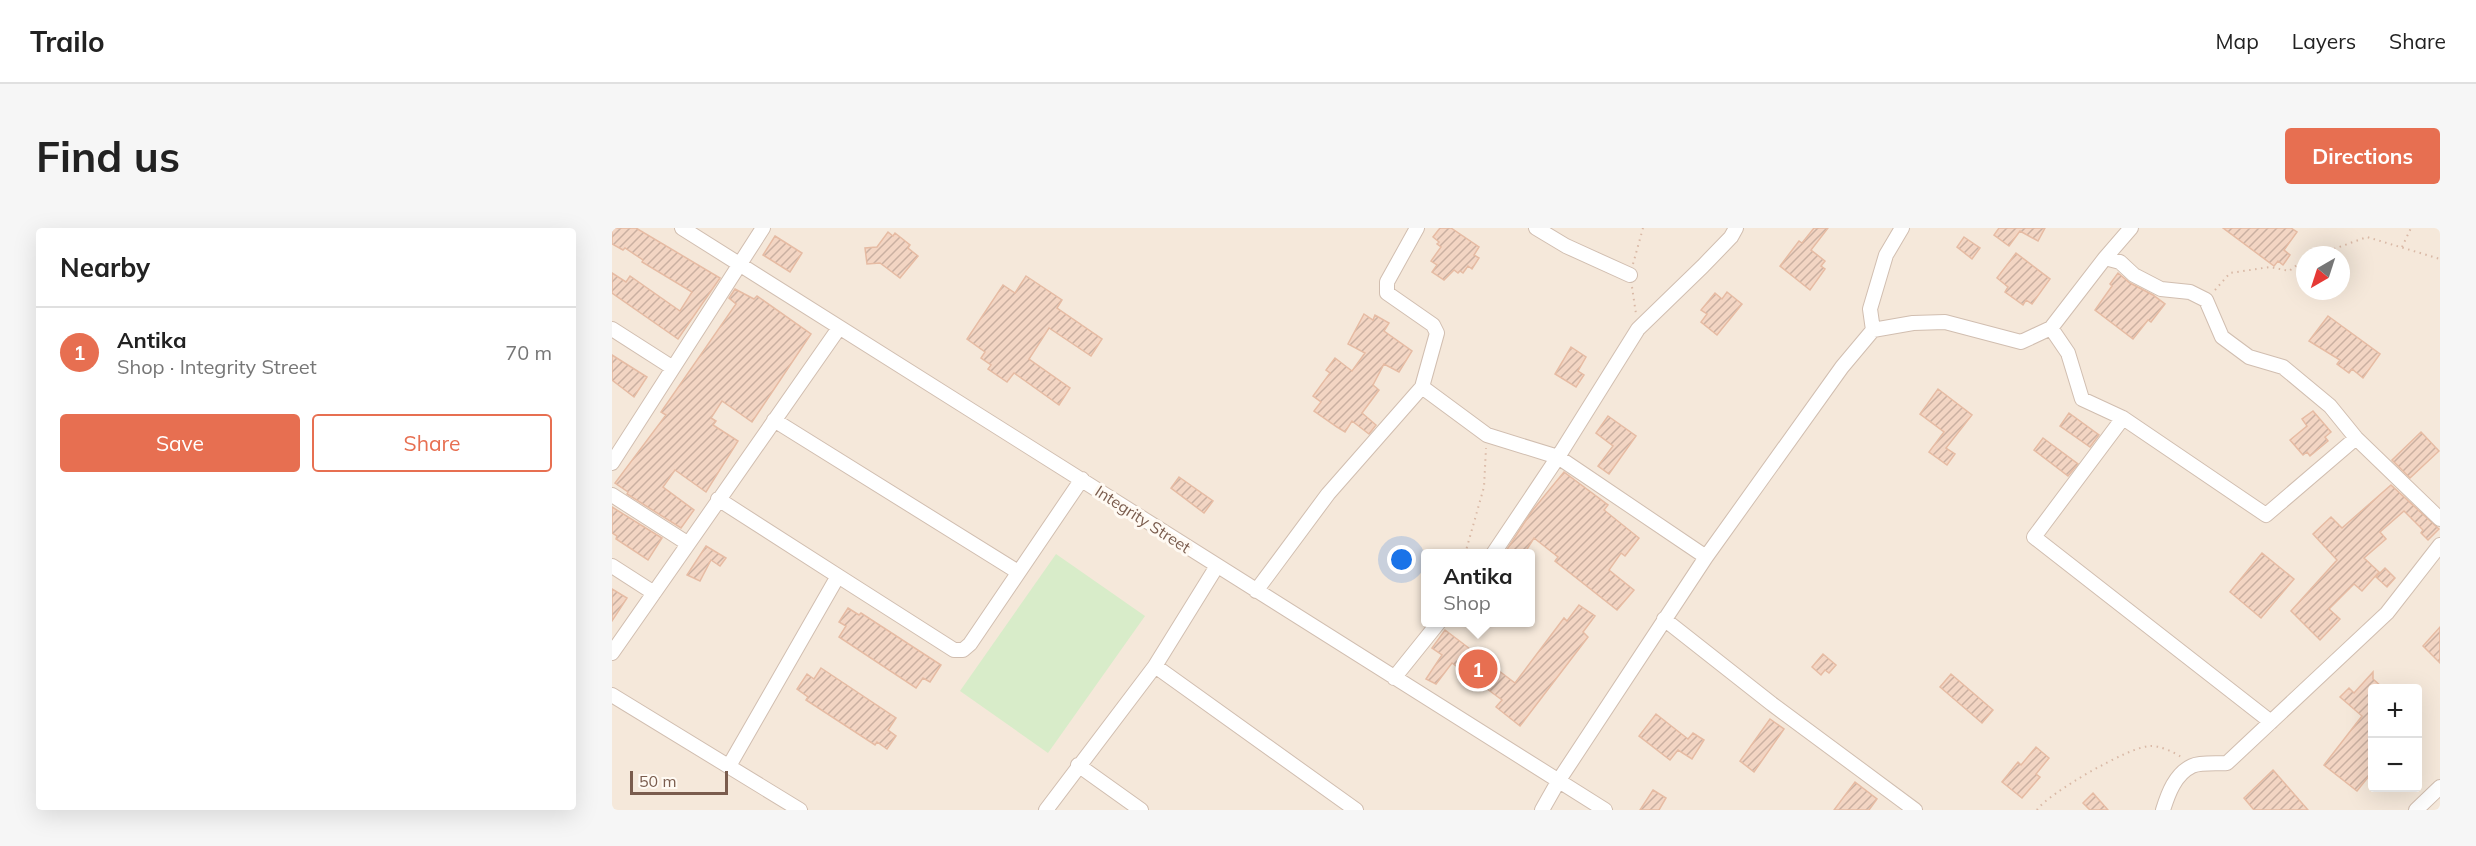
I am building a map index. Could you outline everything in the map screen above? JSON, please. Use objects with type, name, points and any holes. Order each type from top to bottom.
[{"type":"street","name":"Integrity Street","points":[[682,228],[1605,810]]},
{"type":"street","points":[[612,463],[764,228]]},
{"type":"street","points":[[1256,591],[1328,494],[1422,387],[1437,333],[1433,325],[1387,293],[1387,282],[1417,228]]},
{"type":"street","points":[[1536,228],[1566,246],[1630,275]]},
{"type":"street","points":[[1495,549],[1558,457],[1638,328],[1710,259],[1731,237],[1736,228]]},
{"type":"street","points":[[1873,330],[1870,309],[1886,255],[1902,228]]},
{"type":"street","points":[[1542,810],[1559,780],[1706,557],[1842,367],[1873,330],[1914,322],[1945,322],[2021,342],[2051,328],[2131,228]]},
{"type":"street","points":[[2105,258],[2120,261],[2134,275],[2161,289],[2190,292],[2206,300],[2222,337],[2249,357],[2283,367],[2330,406],[2356,438],[2440,519]]},
{"type":"street","points":[[612,653],[839,328]]},
{"type":"street","points":[[2051,328],[2068,353],[2082,399],[2123,418],[2266,514],[2356,438]]},
{"type":"street","points":[[612,329],[673,368]]},
{"type":"street","points":[[1422,387],[1487,435],[1558,457],[1706,557]]},
{"type":"street","points":[[2123,418],[2034,537],[2271,723]]},
{"type":"street","points":[[774,420],[1018,572]]},
{"type":"street","points":[[718,499],[954,650],[963,650],[970,644],[1082,479]]},
{"type":"street","points":[[612,495],[687,543]]},
{"type":"street","points":[[2163,810],[2169,790],[2180,776],[2193,766],[2227,762],[2271,723],[2387,613],[2440,545]]},
{"type":"street","points":[[612,566],[654,593]]},
{"type":"street","points":[[1046,810],[1155,666],[1217,566]]},
{"type":"street","points":[[729,766],[838,576]]},
{"type":"street","points":[[1664,619],[1772,704],[1916,810]]},
{"type":"street","points":[[1394,678],[1435,627]]},
{"type":"street","points":[[1155,666],[1356,810]]},
{"type":"street","points":[[612,695],[800,810]]},
{"type":"street","points":[[1078,765],[1141,810]]},
{"type":"street","points":[[2416,810],[2440,787]]},
{"type":"street","points":[[2427,800],[2440,807]]},
{"type":"path","points":[[2402,247],[2411,228]]},
{"type":"path","points":[[2342,246],[2367,237],[2440,259]]},
{"type":"path","points":[[2206,300],[2230,273],[2270,267],[2289,271],[2296,266]]},
{"type":"path","points":[[1466,549],[1484,487],[1487,435]]},
{"type":"path","points":[[2037,810],[2042,801],[2068,784],[2117,757],[2150,745],[2176,754],[2193,766]]},
{"type":"shaded area","points":[[612,228],[2440,228],[2440,810],[612,810]]},
{"type":"green space","points":[[1056,554],[1145,616],[1048,753],[960,691]]},
{"type":"building","points":[[612,228],[636,228],[720,278],[678,339],[612,293],[612,273],[626,282],[630,276],[680,311],[692,292],[642,262],[643,260],[625,248],[623,250],[612,244]]},
{"type":"building","points":[[1440,228],[1451,228],[1479,247],[1474,255],[1479,258],[1472,269],[1468,266],[1463,273],[1454,270],[1444,280],[1432,272],[1437,265],[1431,261],[1441,247],[1433,237]]},
{"type":"building","points":[[1814,228],[1828,228],[1811,250],[1825,261],[1821,266],[1825,269],[1810,290],[1780,266],[1799,241],[1802,243]]},
{"type":"building","points":[[1999,228],[2045,228],[2038,241],[2020,231],[2009,246],[1994,235]]},
{"type":"building","points":[[2223,228],[2291,228],[2297,232],[2284,250],[2290,255],[2283,265],[2278,261],[2274,266]]},
{"type":"building","points":[[888,232],[893,236],[895,233],[910,245],[908,248],[918,256],[900,278],[880,263],[867,264],[865,248],[877,247]]},
{"type":"building","points":[[775,236],[802,253],[790,272],[763,255]]},
{"type":"building","points":[[1964,237],[1980,248],[1972,259],[1957,247]]},
{"type":"building","points":[[2016,253],[2050,279],[2032,304],[2026,300],[2023,305],[2005,292],[2008,287],[1997,278]]},
{"type":"building","points":[[2118,273],[2165,304],[2151,322],[2148,320],[2133,339],[2095,310]]},
{"type":"building","points":[[1026,276],[1062,300],[1057,308],[1102,339],[1091,356],[1049,328],[1029,359],[1070,388],[1059,405],[1014,373],[1007,382],[988,369],[991,365],[981,358],[985,352],[967,339],[1003,285],[1015,293]]},
{"type":"building","points":[[735,289],[754,299],[757,296],[811,334],[752,422],[722,401],[711,418],[716,421],[713,425],[738,441],[706,492],[675,470],[663,487],[694,510],[681,528],[627,494],[628,492],[615,483],[666,415],[661,412],[736,304],[729,298]]},
{"type":"building","points":[[1727,292],[1742,304],[1717,335],[1701,322],[1707,314],[1701,310],[1715,293],[1722,299]]},
{"type":"building","points":[[1364,314],[1373,320],[1375,315],[1389,323],[1384,331],[1412,351],[1399,372],[1384,364],[1373,385],[1379,390],[1362,413],[1376,425],[1369,434],[1352,421],[1345,432],[1337,427],[1314,411],[1321,402],[1313,396],[1330,373],[1326,370],[1335,358],[1352,371],[1365,353],[1348,344]]},
{"type":"building","points":[[2328,316],[2380,354],[2363,378],[2352,369],[2349,373],[2337,364],[2340,360],[2309,341]]},
{"type":"building","points":[[1571,347],[1586,357],[1578,371],[1584,375],[1576,387],[1555,374]]},
{"type":"building","points":[[612,355],[647,377],[634,397],[612,380]]},
{"type":"building","points":[[1938,389],[1972,415],[1946,448],[1955,454],[1947,465],[1929,452],[1944,432],[1920,414]]},
{"type":"building","points":[[2313,411],[2331,432],[2325,437],[2328,441],[2310,456],[2307,452],[2303,455],[2290,440],[2307,426],[2302,419]]},
{"type":"building","points":[[2069,413],[2099,435],[2090,447],[2060,426]]},
{"type":"building","points":[[1608,416],[1636,436],[1609,474],[1598,466],[1613,446],[1596,433]]},
{"type":"building","points":[[2421,432],[2439,451],[2410,478],[2392,460]]},
{"type":"building","points":[[2043,438],[2078,464],[2068,476],[2034,450]]},
{"type":"building","points":[[1564,472],[1608,505],[1604,510],[1639,538],[1625,556],[1621,553],[1609,570],[1634,590],[1617,610],[1555,561],[1558,557],[1534,538],[1527,549],[1507,549],[1532,511]]},
{"type":"building","points":[[1179,477],[1213,501],[1204,513],[1171,488]]},
{"type":"building","points":[[2391,485],[2439,529],[2428,540],[2421,533],[2423,530],[2404,511],[2380,532],[2386,539],[2364,558],[2379,572],[2362,591],[2354,584],[2329,609],[2340,619],[2320,640],[2291,611],[2337,560],[2313,534],[2331,517],[2342,528]]},
{"type":"building","points":[[612,507],[662,538],[648,560],[616,539],[617,536],[612,533]]},
{"type":"building","points":[[706,546],[726,558],[720,566],[711,560],[700,581],[687,575]]},
{"type":"building","points":[[2262,553],[2294,579],[2261,618],[2230,592]]},
{"type":"building","points":[[2385,568],[2395,578],[2387,587],[2376,577]]},
{"type":"building","points":[[612,589],[627,598],[612,621]]},
{"type":"building","points":[[1579,605],[1595,616],[1583,632],[1588,637],[1520,726],[1496,707],[1502,700],[1452,663],[1436,684],[1426,679],[1442,655],[1432,648],[1445,630],[1515,683],[1564,618],[1567,621]]},
{"type":"building","points":[[848,608],[859,615],[861,613],[941,665],[930,682],[923,678],[916,688],[839,637],[846,626],[839,622]]},
{"type":"building","points":[[2440,627],[2440,663],[2423,646]]},
{"type":"building","points":[[1823,654],[1836,665],[1829,673],[1825,670],[1821,675],[1812,667]]},
{"type":"building","points":[[821,668],[896,718],[888,730],[896,736],[887,749],[877,742],[875,745],[806,700],[808,697],[797,689],[807,674],[814,679]]},
{"type":"building","points":[[2373,672],[2373,679],[2379,684],[2368,684],[2368,777],[2357,791],[2324,765],[2362,716],[2340,697],[2349,688],[2354,693]]},
{"type":"building","points":[[1951,674],[1993,710],[1982,723],[1940,687]]},
{"type":"building","points":[[1656,714],[1688,739],[1693,733],[1704,740],[1692,759],[1678,750],[1670,760],[1639,736]]},
{"type":"building","points":[[1770,719],[1784,729],[1754,772],[1740,761]]},
{"type":"building","points":[[2036,747],[2049,758],[2036,774],[2040,777],[2022,798],[2002,782],[2018,762],[2021,765]]},
{"type":"building","points":[[2273,770],[2308,810],[2254,810],[2244,798]]},
{"type":"building","points":[[1855,782],[1877,799],[1869,810],[1834,810]]},
{"type":"building","points":[[1653,790],[1666,798],[1659,810],[1640,810]]},
{"type":"building","points":[[2093,793],[2108,810],[2090,810],[2083,803]]},
{"type":"place","name":"Antika","points":[[1478,669]]}]
